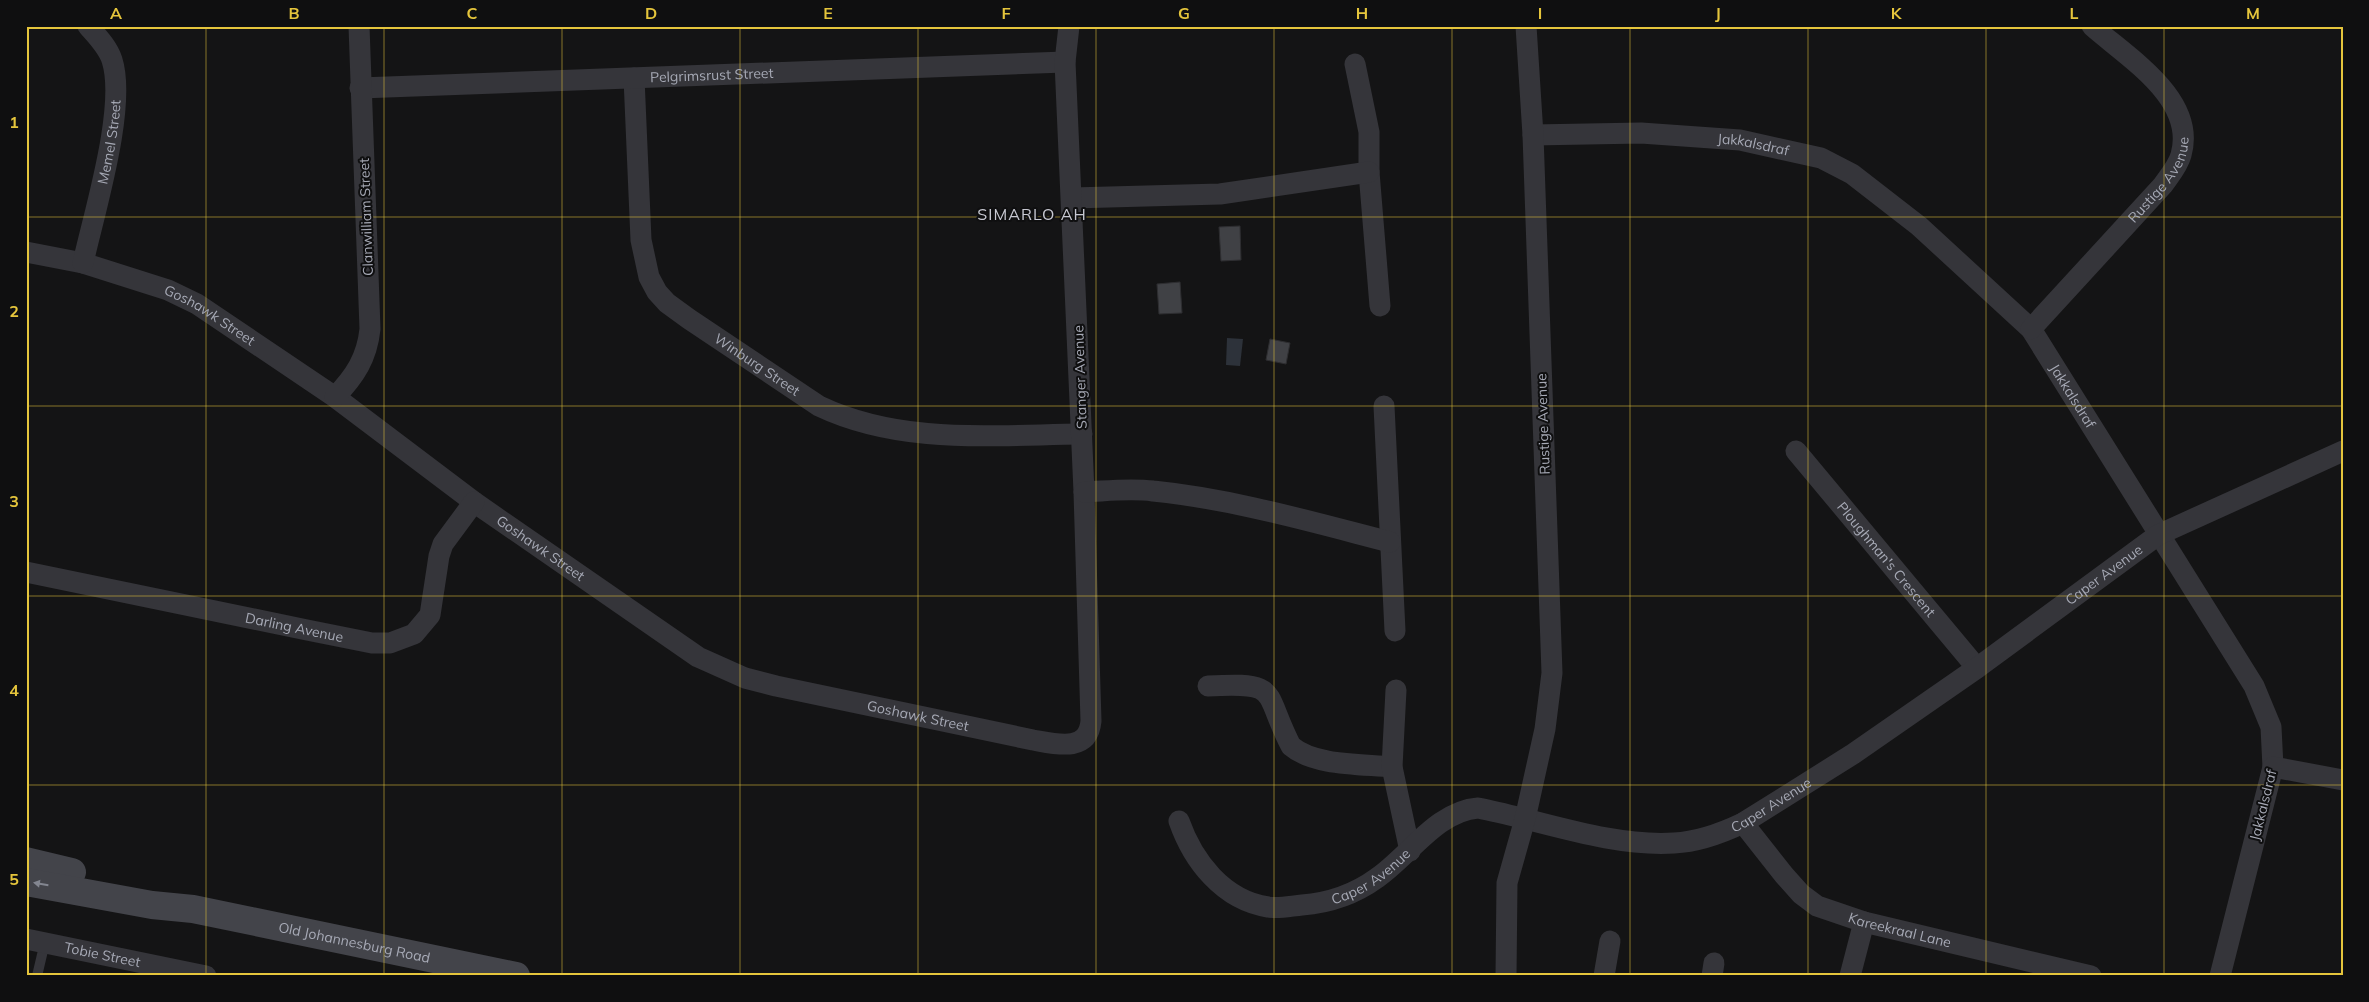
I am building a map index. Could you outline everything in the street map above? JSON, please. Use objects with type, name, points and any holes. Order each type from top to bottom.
[{"type":"main road","name":"Old Johannesburg Road","points":[[26,862],[154,894],[193,909]]},
{"type":"main road","name":"Old Johannesburg Road","points":[[26,882],[152,905],[193,909],[516,976]]},
{"type":"street","name":"Memel Street","points":[[83,263],[109,146],[116,104],[116,79],[112,59],[103,43],[88,26]]},
{"type":"street","name":"Clanwilliam Street","points":[[335,397],[358,370],[369,344],[370,329],[359,26]]},
{"type":"street","name":"Stanger Avenue","points":[[1069,26],[1065,62],[1082,434],[1090,728]]},
{"type":"street","name":"Rustige Avenue","points":[[1506,976],[1508,883],[1525,819],[1545,729],[1552,673],[1533,135],[1526,26]]},
{"type":"street","name":"Rustige Avenue","points":[[2030,329],[2163,184],[2174,169],[2182,148],[2182,128],[2178,112],[2169,95],[2092,26]]},
{"type":"street","name":"Pelgrimsrust Street","points":[[360,88],[1065,62]]},
{"type":"street","points":[[1354,64],[1368,122],[1369,172],[1380,306]]},
{"type":"street","name":"Winburg Street","points":[[634,78],[641,240],[649,277],[667,303],[812,402],[840,417],[883,428],[936,436],[1082,434]]},
{"type":"street","name":"Jakkalsdraf","points":[[1533,135],[1641,133],[1740,140],[1821,158],[1852,174],[1919,226],[2030,329],[2254,686],[2270,727],[2273,767],[2220,976]]},
{"type":"street","points":[[1072,198],[1220,194],[1369,172]]},
{"type":"street","name":"Goshawk Street","points":[[26,252],[83,263],[168,290],[197,304],[335,397],[474,502],[698,657],[738,676],[776,686],[1054,744],[1078,742],[1088,733],[1090,728]]},
{"type":"street","points":[[1384,406],[1395,631]]},
{"type":"street","name":"Ploughman's Crescent","points":[[1796,451],[1977,668]]},
{"type":"street","name":"Caper Avenue","points":[[1179,821],[1188,845],[1208,873],[1241,898],[1270,907],[1310,904],[1340,897],[1376,879],[1410,851],[1431,830],[1460,810],[1478,808],[1607,837],[1648,843],[1675,843],[1702,838],[1743,823],[1853,754],[1977,668],[2158,535],[2343,451]]},
{"type":"street","points":[[1084,492],[1152,491],[1195,497],[1248,506],[1390,542]]},
{"type":"street","name":"Darling Avenue","points":[[26,572],[372,643],[390,643],[414,634],[430,615],[439,556],[443,544],[474,502]]},
{"type":"street","points":[[1208,686],[1252,685],[1265,692],[1272,700],[1291,746],[1297,752],[1319,760],[1392,767]]},
{"type":"street","points":[[1396,690],[1392,767],[1410,851]]},
{"type":"street","points":[[2273,767],[2343,780]]},
{"type":"street","name":"Kareekraal Lane","points":[[1743,823],[1801,894],[1817,906],[1864,922],[2091,976]]},
{"type":"street","points":[[1850,976],[1864,922]]},
{"type":"street","name":"Tobie Street","points":[[36,941],[204,976]]},
{"type":"street","points":[[1604,976],[1610,941]]},
{"type":"lane","points":[[36,941],[37,976]]},
{"type":"shaded area","points":[[1227,338],[1243,339],[1240,366],[1226,365]]},
{"type":"building","points":[[1240,226],[1241,260],[1221,261],[1219,227]]},
{"type":"building","points":[[1180,282],[1182,313],[1159,314],[1157,284]]},
{"type":"building","points":[[1270,339],[1290,343],[1286,364],[1266,360]]},
{"type":"district","name":"SIMARLO AH","points":[[1032,214]]}]
